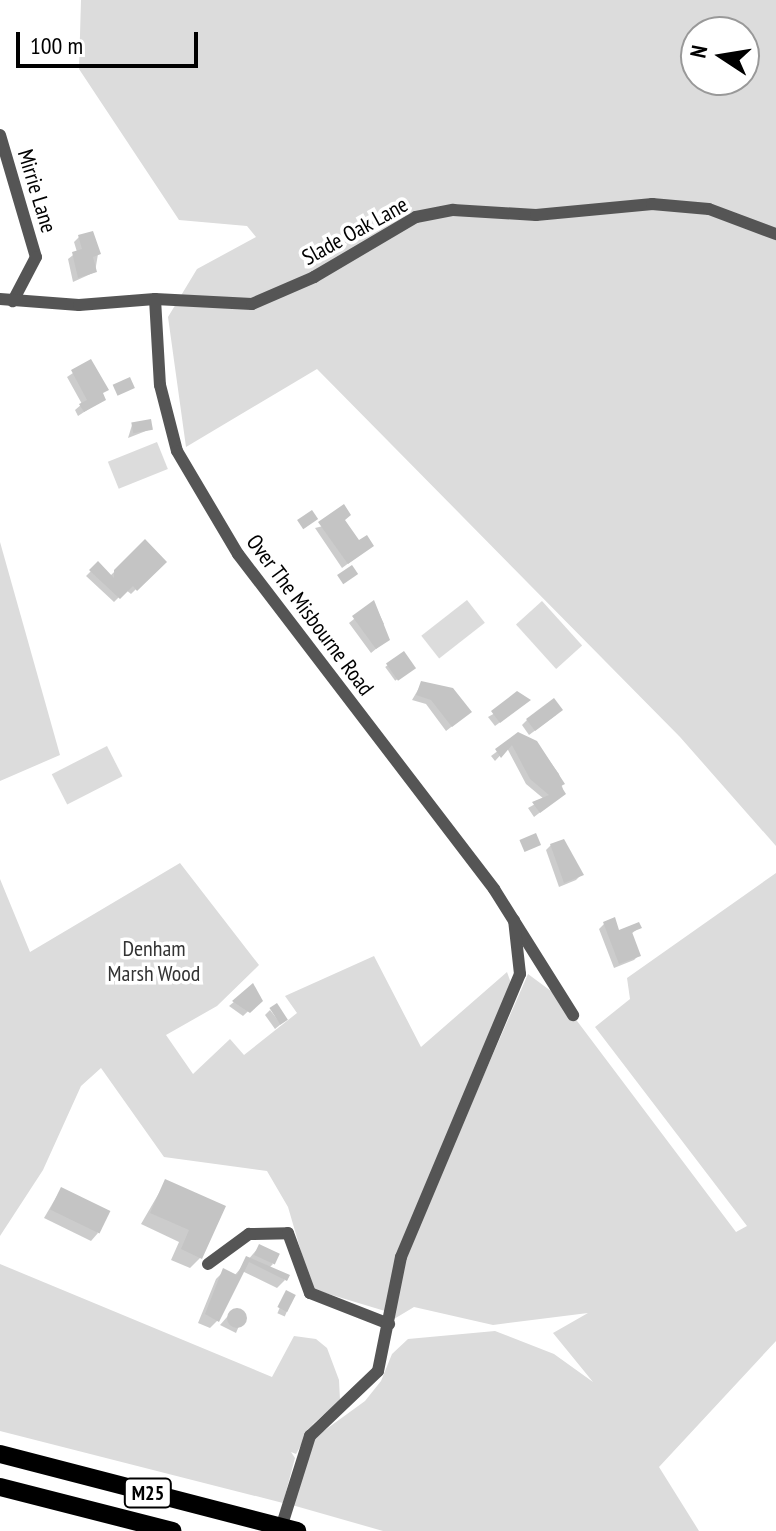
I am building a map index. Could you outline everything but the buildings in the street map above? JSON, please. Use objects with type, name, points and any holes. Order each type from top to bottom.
[{"type":"highway","name":"M25","points":[[0,1454],[297,1531]]},
{"type":"highway","name":"M25","points":[[0,1487],[172,1531]]},
{"type":"street","name":"Mirrie Lane","points":[[0,135],[36,257],[6,300]]},
{"type":"street","name":"Slade Oak Lane","points":[[6,300],[79,305],[155,299],[252,304],[314,277],[416,217],[453,210],[536,215],[652,204],[709,209],[776,234]]},
{"type":"street","name":"Over The Misbourne Road","points":[[155,299],[160,385],[177,451],[238,554],[514,919],[573,1015]]},
{"type":"street","points":[[280,1531],[299,1460],[317,1427],[378,1371],[401,1257],[520,974],[514,919]]},
{"type":"street","points":[[208,1264],[249,1234],[288,1233],[310,1293],[389,1324]]},
{"type":"green space","points":[[81,0],[776,0],[776,846],[680,737],[317,369],[186,447],[168,317],[197,269],[256,237],[247,226],[179,220],[79,69]]},
{"type":"green space","points":[[157,442],[168,469],[119,489],[108,462]]},
{"type":"green space","points":[[0,542],[60,755],[0,781]]},
{"type":"green space","points":[[467,600],[485,623],[439,659],[421,636]]},
{"type":"green space","points":[[542,601],[582,646],[556,669],[516,624]]},
{"type":"green space","points":[[107,746],[122,776],[67,804],[52,774]]},
{"type":"green space","name":"Denham Marsh Wood","points":[[180,863],[259,965],[217,1006],[166,1035],[193,1074],[230,1039],[244,1055],[297,1013],[285,996],[374,956],[421,1047],[507,972],[512,986],[385,1311],[312,1289],[288,1207],[267,1171],[164,1157],[101,1068],[81,1086],[43,1170],[0,1236],[0,879],[30,952]]},
{"type":"green space","points":[[776,873],[776,1341],[659,1467],[699,1531],[383,1531],[292,1505],[314,1438],[365,1401],[381,1381],[392,1354],[408,1339],[495,1331],[554,1354],[593,1382],[553,1333],[588,1313],[493,1325],[414,1307],[394,1319],[407,1251],[528,974],[559,997],[736,1232],[747,1226],[595,1027],[630,999],[627,978]]},
{"type":"green space","points":[[0,1264],[272,1377],[294,1336],[316,1339],[327,1348],[339,1380],[340,1400],[313,1424],[296,1454],[291,1452],[295,1458],[283,1503],[0,1431]]}]
